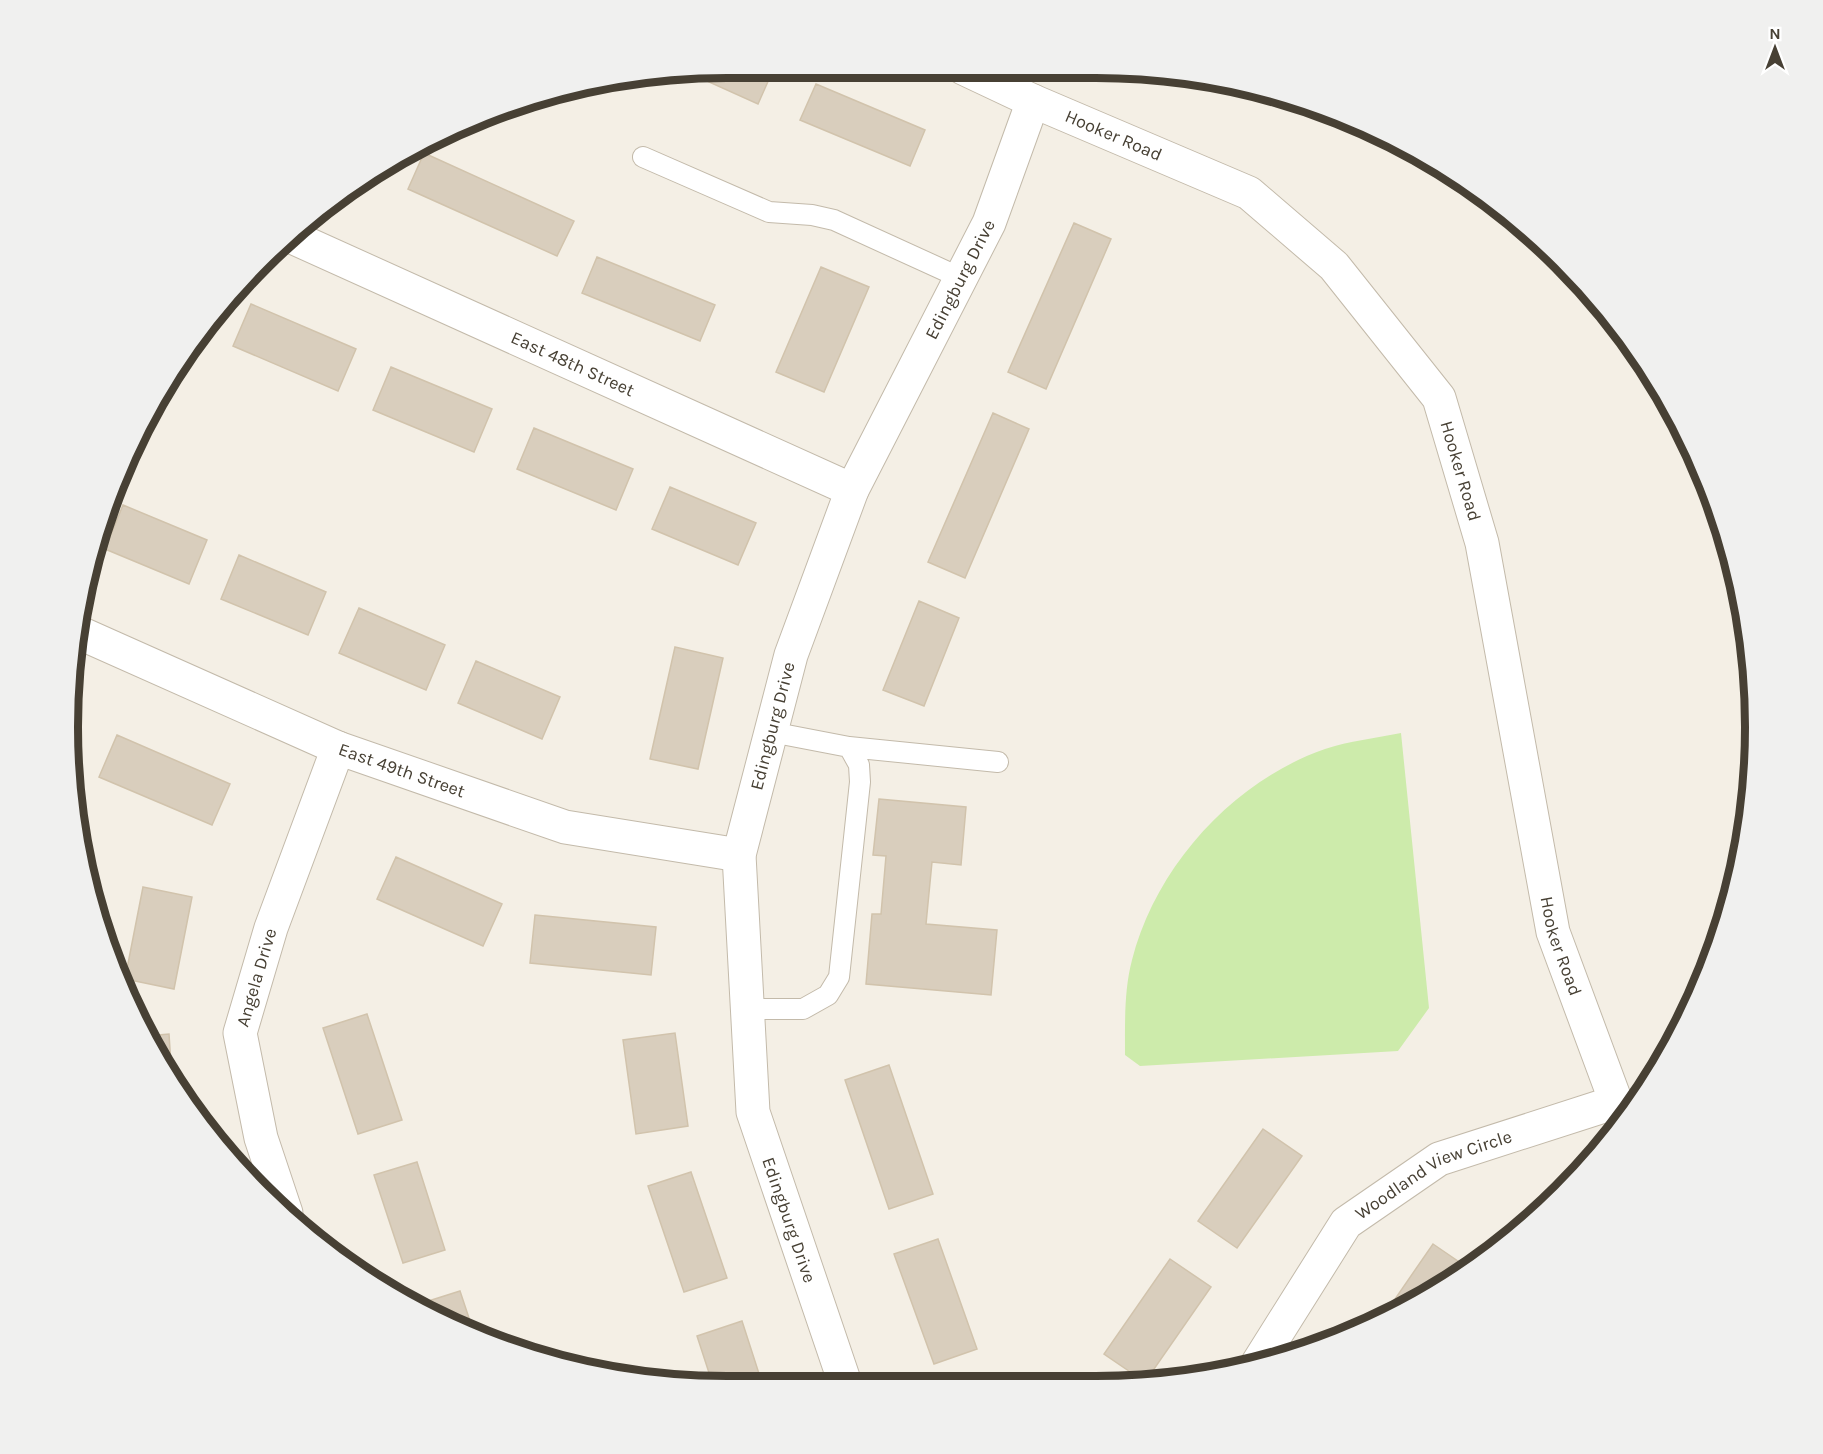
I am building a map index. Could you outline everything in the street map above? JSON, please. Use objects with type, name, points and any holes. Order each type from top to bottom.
[{"type":"street","name":"Hooker Road","points":[[984,78],[1249,193],[1334,266],[1439,398],[1482,543],[1553,932],[1622,1107]]},
{"type":"street","name":"Edingburg Drive","points":[[843,1376],[753,1112],[739,855],[791,655],[852,490],[989,223],[1033,101]]},
{"type":"street","name":"East 48th Street","points":[[298,240],[852,490]]},
{"type":"street","name":"East 49th Street","points":[[85,635],[338,748],[565,827],[739,855]]},
{"type":"street","name":"Angela Drive","points":[[281,1198],[261,1138],[240,1033],[271,928],[338,748]]},
{"type":"street","name":"Woodland View Circle","points":[[1263,1354],[1346,1223],[1439,1159],[1621,1108]]},
{"type":"lane","points":[[643,157],[769,212],[812,215],[834,220],[961,278]]},
{"type":"lane","points":[[771,732],[849,747],[998,762]]},
{"type":"lane","points":[[748,1010],[803,1009],[828,995],[839,977],[860,782],[859,765],[849,747]]},
{"type":"green space","points":[[1401,733],[1429,1008],[1398,1051],[1140,1066],[1125,1055],[1128,983],[1132,960],[1143,925],[1159,892],[1179,860],[1203,831],[1259,782],[1291,763],[1334,746]]},
{"type":"building","points":[[770,78],[758,104],[701,79]]},
{"type":"building","points":[[816,84],[925,130],[910,166],[800,120]]},
{"type":"building","points":[[424,153],[574,221],[557,256],[408,189]]},
{"type":"building","points":[[1074,223],[1111,239],[1046,389],[1008,372]]},
{"type":"building","points":[[597,257],[715,305],[700,341],[582,293]]},
{"type":"building","points":[[821,267],[869,287],[824,392],[776,372]]},
{"type":"building","points":[[251,304],[356,349],[338,391],[233,346]]},
{"type":"building","points":[[391,367],[492,409],[474,452],[373,410]]},
{"type":"building","points":[[993,413],[1029,429],[965,578],[928,562]]},
{"type":"building","points":[[534,428],[633,469],[616,510],[517,469]]},
{"type":"building","points":[[670,487],[756,523],[738,565],[652,529]]},
{"type":"building","points":[[123,505],[207,540],[189,584],[105,549]]},
{"type":"building","points":[[239,555],[326,592],[308,635],[221,599]]},
{"type":"building","points":[[919,601],[959,618],[924,706],[883,690]]},
{"type":"building","points":[[359,608],[445,645],[426,690],[339,653]]},
{"type":"building","points":[[675,647],[723,658],[698,769],[650,759]]},
{"type":"building","points":[[476,661],[560,697],[542,739],[458,703]]},
{"type":"building","points":[[117,735],[230,784],[212,825],[99,777]]},
{"type":"building","points":[[879,799],[966,807],[961,865],[932,862],[926,924],[997,930],[991,995],[866,984],[872,914],[881,914],[886,856],[873,855]]},
{"type":"building","points":[[396,857],[502,904],[483,946],[377,899]]},
{"type":"building","points":[[143,887],[192,897],[174,989],[129,980],[126,973]]},
{"type":"building","points":[[535,915],[656,927],[651,975],[530,963]]},
{"type":"building","points":[[367,1014],[402,1120],[358,1134],[323,1028]]},
{"type":"building","points":[[675,1033],[688,1126],[636,1134],[623,1040]]},
{"type":"building","points":[[169,1034],[171,1061],[165,1052],[156,1035]]},
{"type":"building","points":[[889,1065],[933,1194],[889,1209],[845,1080]]},
{"type":"building","points":[[1263,1129],[1302,1156],[1237,1248],[1198,1221]]},
{"type":"building","points":[[417,1162],[445,1250],[403,1263],[374,1175]]},
{"type":"building","points":[[691,1172],[727,1278],[684,1292],[648,1186]]},
{"type":"building","points":[[938,1239],[977,1349],[934,1364],[894,1254]]},
{"type":"building","points":[[1433,1244],[1462,1264],[1420,1289],[1391,1305]]},
{"type":"building","points":[[1170,1259],[1211,1287],[1151,1373],[1135,1375],[1104,1354]]},
{"type":"building","points":[[460,1291],[471,1323],[440,1309],[426,1302]]},
{"type":"building","points":[[742,1321],[760,1376],[710,1376],[697,1336]]}]
